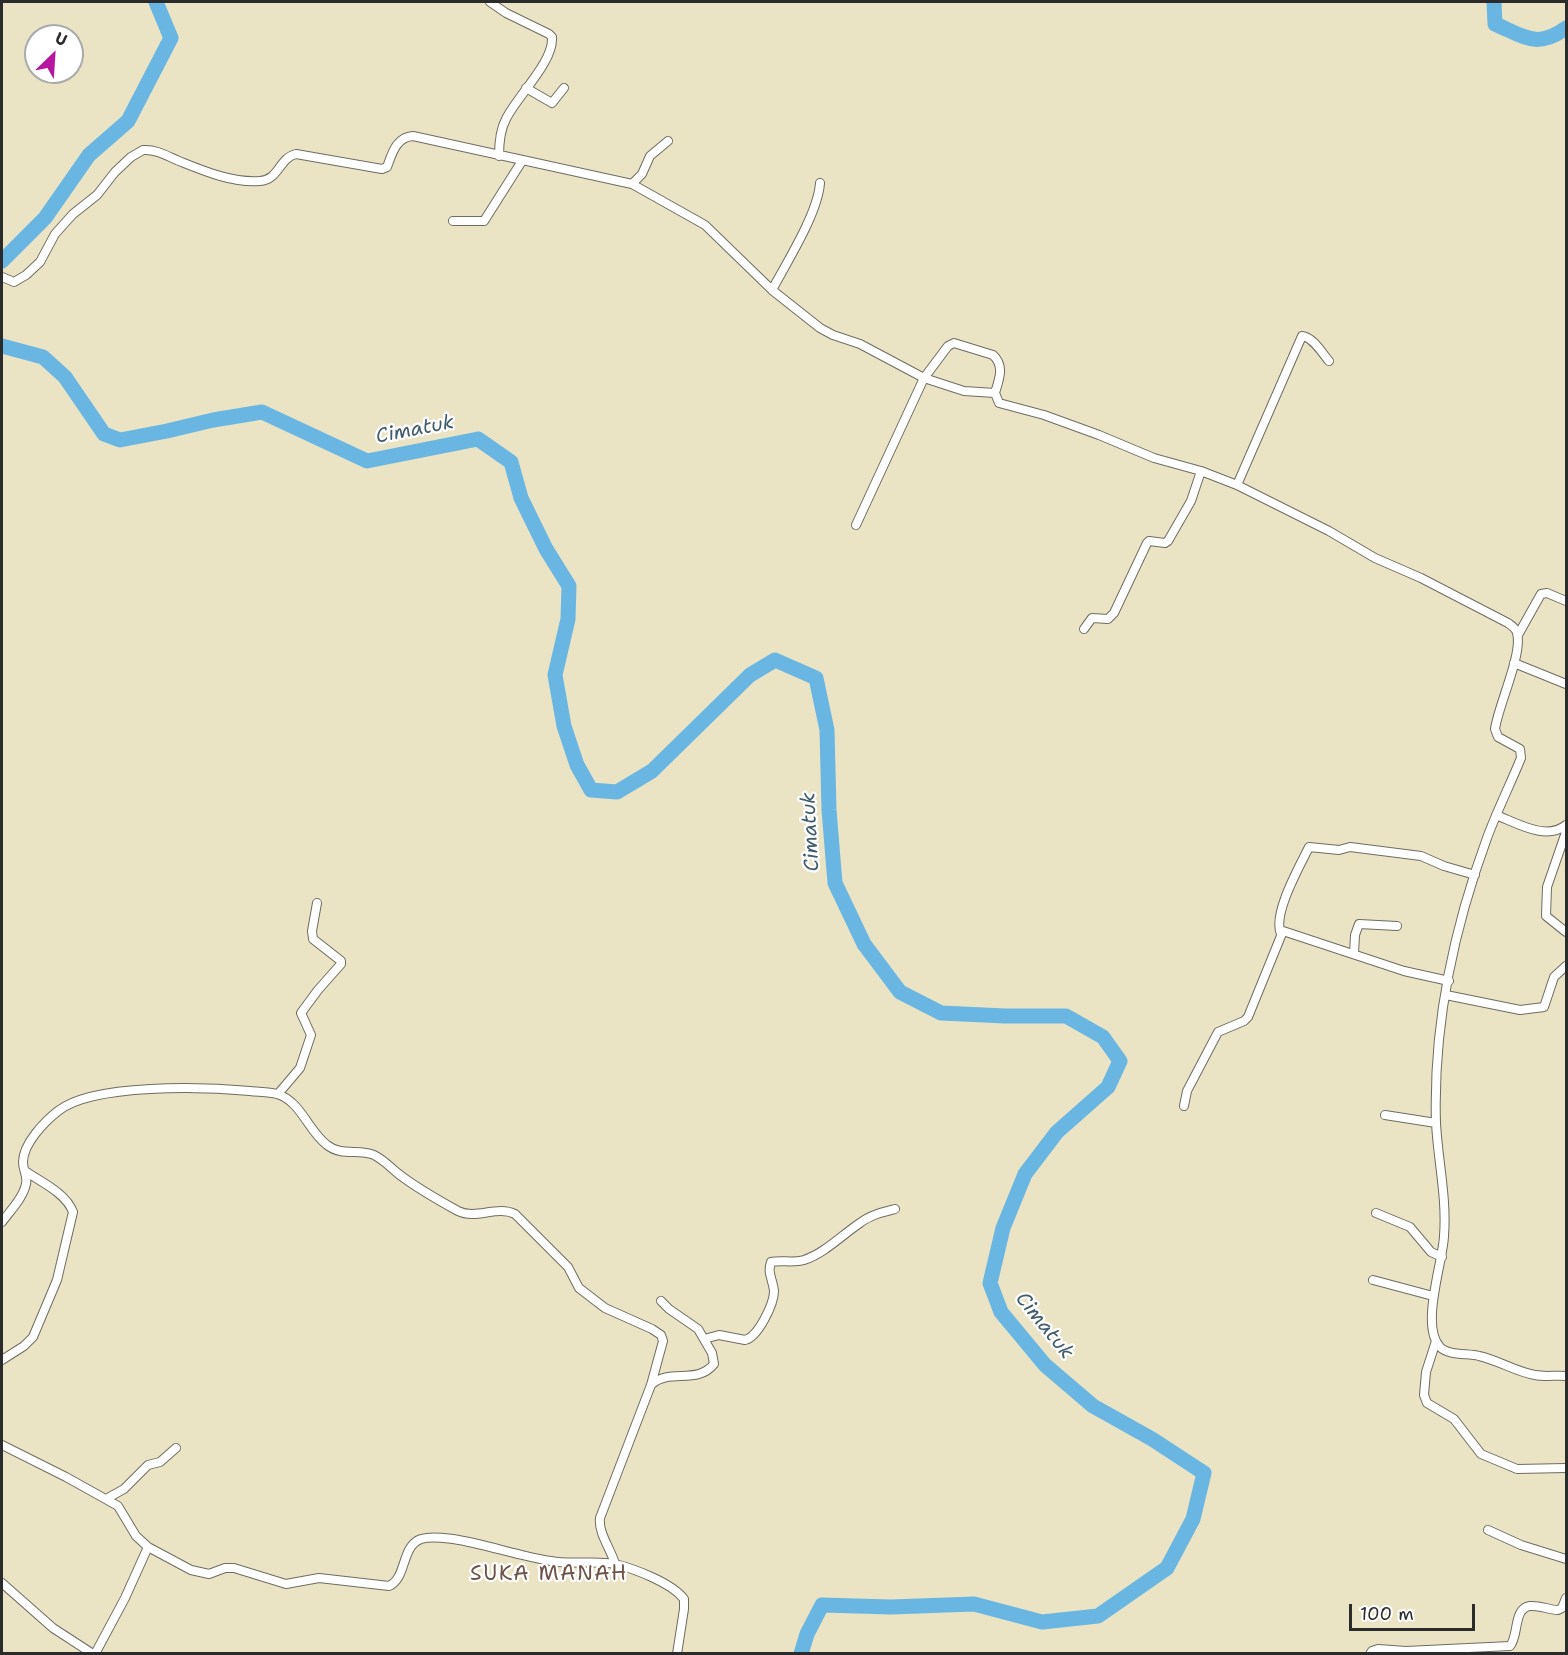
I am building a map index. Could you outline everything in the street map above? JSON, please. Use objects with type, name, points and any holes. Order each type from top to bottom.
[{"type":"street","points":[[490,2],[552,37],[550,52],[505,120],[500,138],[499,156]]},
{"type":"street","points":[[526,88],[552,103],[564,88]]},
{"type":"street","points":[[2,277],[14,282],[40,262],[55,234],[80,206],[97,195],[115,172],[137,152],[143,150],[159,152],[208,173],[245,181],[264,181],[271,178],[287,158],[296,154],[382,169],[387,167],[394,149],[406,136],[424,138],[632,184],[705,225],[772,290],[820,328],[860,344],[924,378],[964,391],[995,393]]},
{"type":"street","points":[[632,184],[642,174],[650,156],[668,141]]},
{"type":"street","points":[[453,221],[484,222],[522,161]]},
{"type":"street","points":[[772,290],[800,240],[819,192],[820,183]]},
{"type":"street","points":[[1237,485],[1302,336],[1311,340],[1329,361]]},
{"type":"street","points":[[856,525],[924,378],[948,345],[954,343],[993,355],[998,359],[1000,371],[995,393],[999,403],[1044,415],[1154,458],[1201,471],[1237,485],[1329,531],[1375,558],[1508,622],[1518,635]]},
{"type":"street","points":[[1084,628],[1092,618],[1108,619],[1114,614],[1147,543],[1168,541],[1191,501],[1201,471]]},
{"type":"street","points":[[1566,601],[1541,594],[1518,635],[1514,663],[1495,729],[1498,736],[1520,749],[1521,758],[1496,815],[1475,875],[1453,954],[1438,1061],[1436,1123],[1445,1212],[1442,1257],[1433,1296],[1432,1324],[1436,1341],[1446,1350],[1484,1357],[1526,1373],[1566,1376]]},
{"type":"street","points":[[1514,663],[1566,684]]},
{"type":"street","points":[[1496,815],[1543,831],[1555,832],[1566,825]]},
{"type":"street","points":[[1566,832],[1547,887],[1546,916],[1566,932]]},
{"type":"street","points":[[1281,934],[1278,927],[1286,895],[1309,847],[1339,850],[1350,847],[1421,856],[1475,875]]},
{"type":"street","points":[[278,1094],[300,1068],[311,1035],[301,1014],[341,964],[341,961],[313,939],[312,931],[317,903]]},
{"type":"street","points":[[1354,954],[1355,935],[1359,924],[1397,926]]},
{"type":"street","points":[[1184,1106],[1187,1091],[1218,1032],[1248,1017],[1281,934],[1286,931],[1404,971],[1449,981]]},
{"type":"street","points":[[1446,995],[1520,1010],[1544,1007],[1554,977],[1566,966]]},
{"type":"street","points":[[2,1222],[25,1189],[27,1177],[23,1159],[28,1146],[42,1127],[63,1107],[86,1098],[140,1089],[219,1088],[278,1094],[294,1105],[313,1133],[327,1146],[339,1152],[367,1153],[376,1156],[399,1174],[466,1214],[507,1210],[515,1214],[568,1267],[579,1288],[605,1308],[661,1335],[663,1345],[651,1385],[600,1518],[601,1531],[611,1549],[615,1564]]},
{"type":"street","points":[[1385,1114],[1436,1123]]},
{"type":"street","points":[[2,1360],[24,1346],[33,1337],[57,1280],[73,1212],[61,1196],[24,1170]]},
{"type":"street","points":[[704,1339],[719,1335],[750,1339],[760,1326],[771,1304],[774,1291],[768,1270],[771,1262],[802,1261],[817,1254],[861,1222],[895,1209]]},
{"type":"street","points":[[1376,1213],[1410,1227],[1431,1252],[1442,1257]]},
{"type":"street","points":[[1373,1280],[1433,1296]]},
{"type":"street","points":[[651,1385],[664,1377],[698,1376],[709,1371],[715,1361],[698,1329],[669,1310],[661,1301]]},
{"type":"street","points":[[1436,1341],[1426,1372],[1424,1395],[1426,1403],[1454,1419],[1481,1454],[1517,1469],[1566,1468]]},
{"type":"street","points":[[2,1445],[121,1508],[136,1536],[148,1547],[201,1573],[234,1568],[286,1584],[319,1578],[389,1586],[395,1582],[413,1544],[421,1539],[433,1537],[470,1542],[552,1562],[615,1564],[653,1578],[679,1592],[684,1599],[677,1653]]},
{"type":"street","points":[[106,1499],[124,1490],[148,1465],[160,1462],[176,1448]]},
{"type":"street","points":[[1488,1530],[1521,1545],[1566,1559]]},
{"type":"street","points":[[2,1583],[53,1628],[94,1653],[125,1598],[148,1547]]},
{"type":"street","points":[[1370,1653],[1374,1650],[1406,1652],[1510,1646],[1515,1639],[1519,1615],[1523,1608],[1529,1606],[1558,1610],[1562,1608],[1566,1598]]},
{"type":"waterway","name":"Cimatuk","points":[[2,261],[45,218],[89,155],[128,121],[171,38],[156,2]]},
{"type":"waterway","points":[[1494,2],[1495,24],[1523,37],[1547,38],[1566,28]]},
{"type":"waterway","name":"Cimatuk","points":[[2,346],[43,357],[65,377],[104,434],[120,440],[262,412],[367,461],[478,439],[511,462],[521,498],[546,549],[569,586],[568,619],[555,675],[564,726],[577,765],[591,790],[617,792],[652,771],[750,675],[775,660],[816,678],[827,730],[829,810],[835,883],[864,944],[900,992],[941,1013],[1066,1016],[1103,1037],[1120,1061],[1108,1087],[1057,1132],[1025,1174],[1003,1228],[990,1283],[1001,1312],[1045,1365],[1093,1406],[1152,1439],[1204,1473],[1193,1519],[1167,1568],[1098,1616],[1042,1622],[974,1604],[891,1607],[822,1605],[807,1634],[801,1654]]},
{"type":"district","name":"SUKA MANAH","points":[[549,1575]]}]
